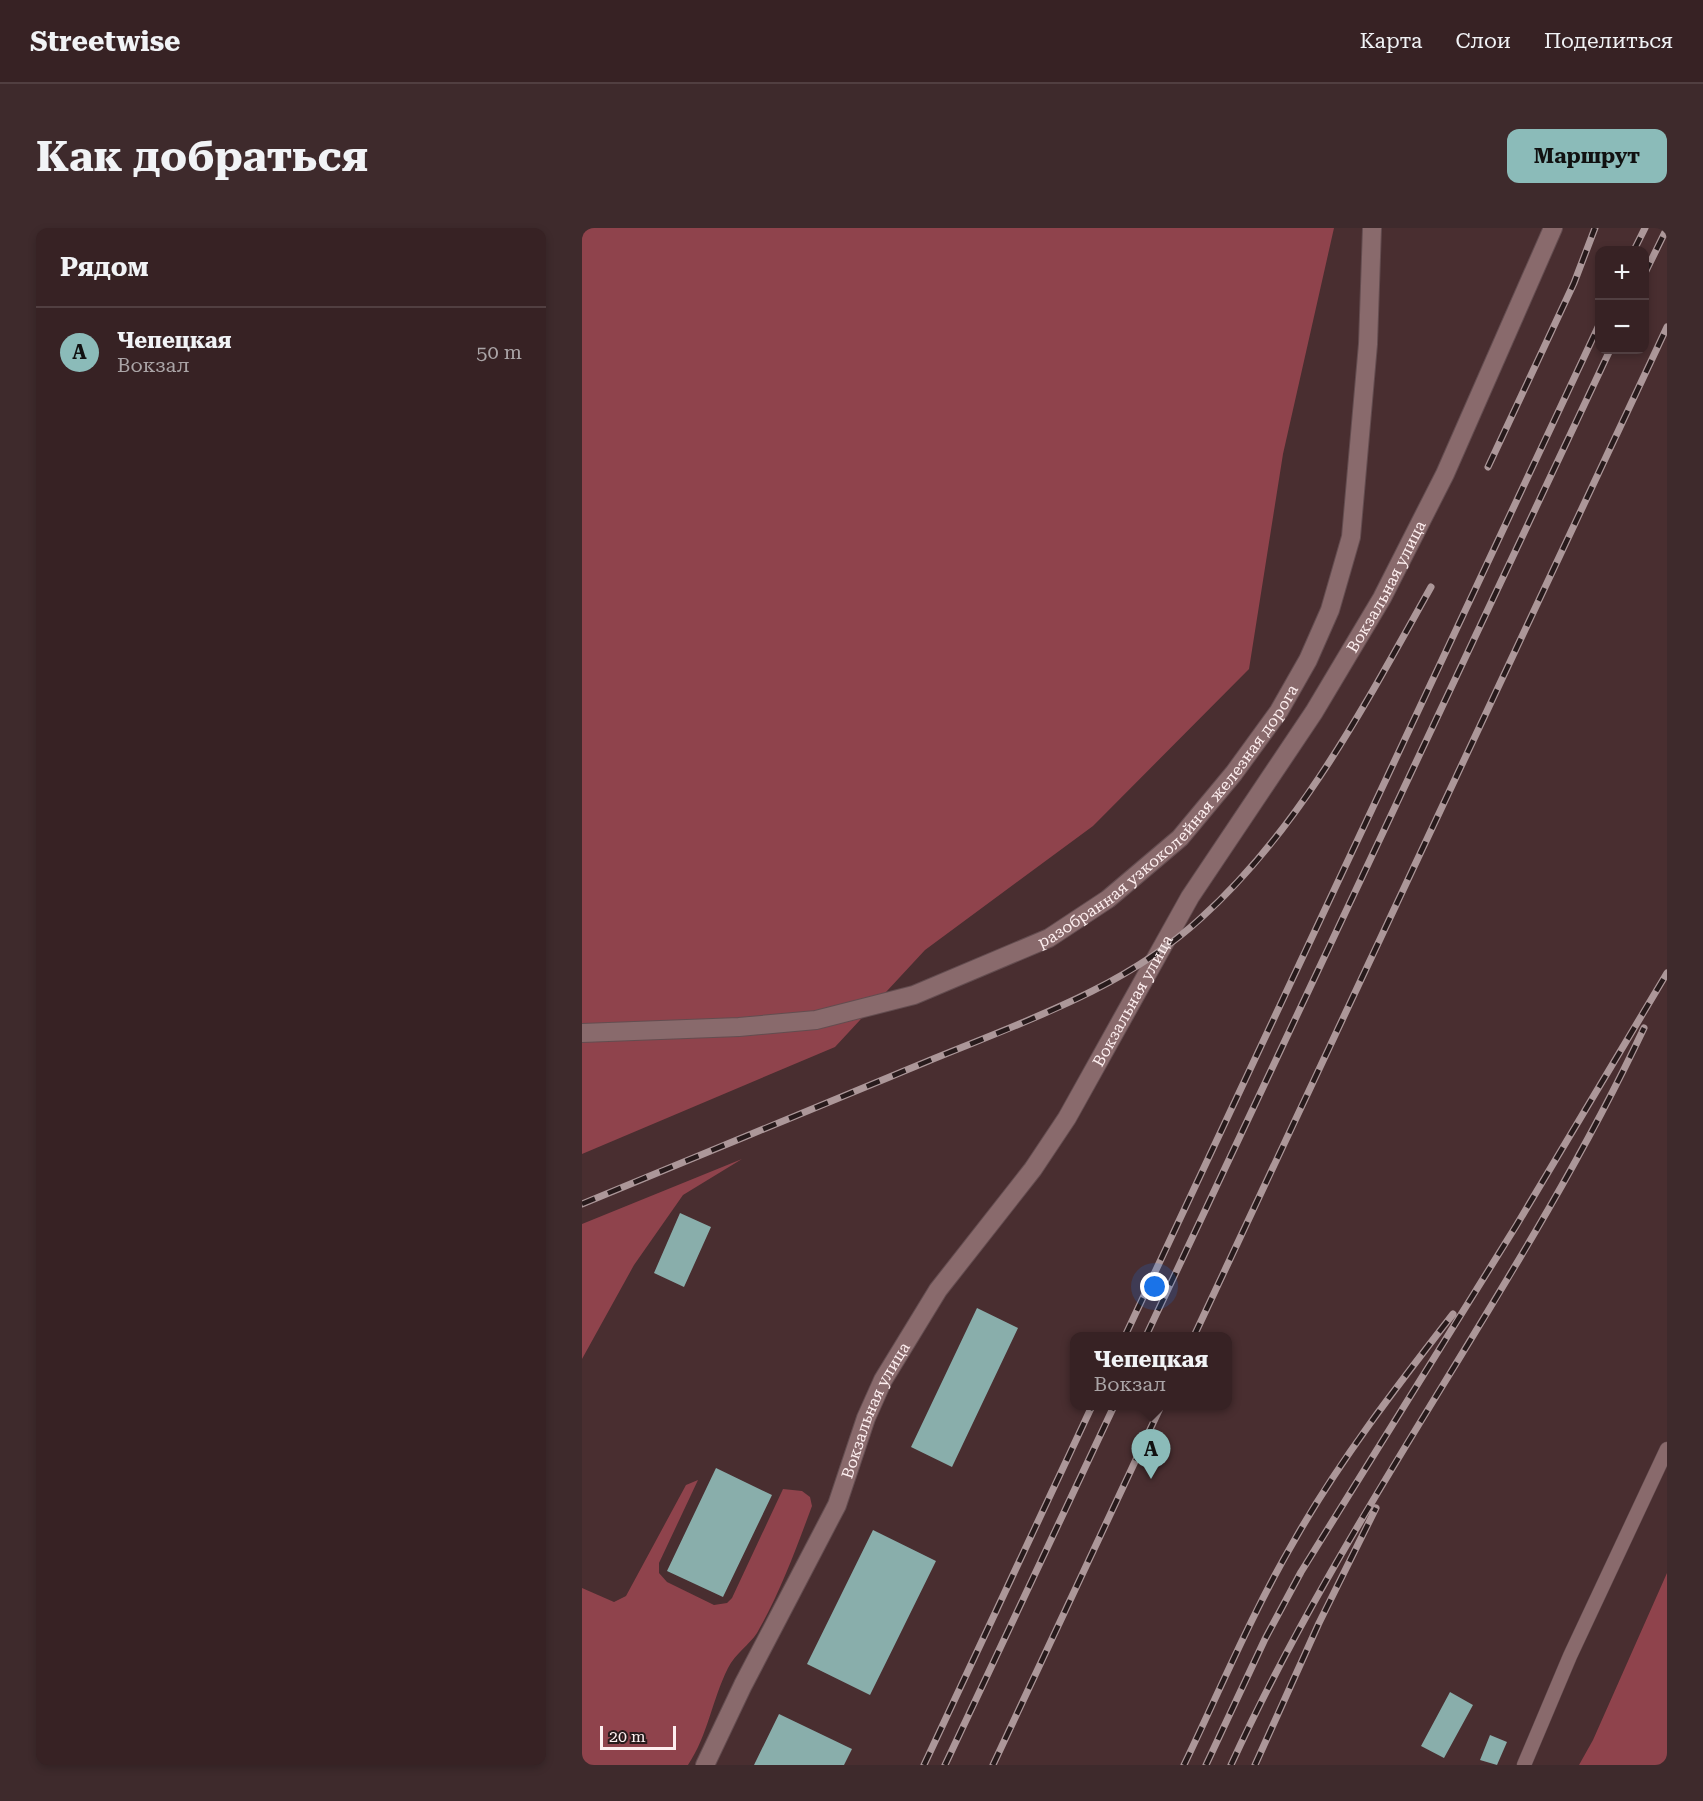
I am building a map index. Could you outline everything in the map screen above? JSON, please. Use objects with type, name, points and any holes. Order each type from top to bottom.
[{"type":"street","name":"разобранная узкоколейная железная дорога","points":[[582,1033],[739,1027],[816,1020],[914,995],[983,968],[1049,938],[1108,899],[1180,838],[1234,773],[1279,711],[1308,660],[1330,610],[1351,537],[1368,344],[1372,228]]},
{"type":"street","name":"Вокзальная улица","points":[[705,1765],[743,1685],[837,1505],[866,1418],[883,1380],[938,1290],[1033,1169],[1066,1118],[1190,897],[1314,712],[1376,608],[1445,474],[1553,228]]},
{"type":"lane","points":[[1524,1765],[1570,1656],[1667,1449]]},
{"type":"shaded area","points":[[582,228],[1334,228],[1283,454],[1249,669],[1093,826],[925,950],[835,1047],[582,1154]]},
{"type":"shaded area","points":[[742,1159],[683,1195],[634,1265],[582,1359],[582,1224]]},
{"type":"shaded area","points":[[698,1480],[659,1563],[659,1573],[667,1582],[714,1605],[727,1603],[732,1598],[783,1489],[802,1491],[810,1497],[812,1506],[773,1602],[757,1633],[728,1668],[705,1730],[688,1765],[582,1765],[582,1588],[614,1602],[626,1596],[686,1485]]},
{"type":"shaded area","points":[[1667,1573],[1667,1765],[1579,1765],[1593,1740]]},
{"type":"building","points":[[680,1213],[711,1227],[684,1287],[654,1273]]},
{"type":"building","points":[[977,1308],[1018,1328],[952,1467],[911,1447]]},
{"type":"building","points":[[716,1468],[772,1495],[723,1597],[667,1571]]},
{"type":"building","points":[[873,1530],[936,1561],[870,1695],[807,1664]]},
{"type":"building","points":[[1450,1692],[1473,1705],[1444,1758],[1421,1746]]},
{"type":"building","points":[[779,1714],[852,1749],[844,1765],[754,1765]]},
{"type":"building","points":[[1490,1735],[1507,1742],[1497,1765],[1480,1760]]},
{"type":"railway","points":[[1488,467],[1574,283],[1595,228]]},
{"type":"railway","points":[[1636,246],[1645,228]]},
{"type":"railway","points":[[1649,265],[1667,228]]},
{"type":"railway","points":[[1196,1332],[1667,327]]},
{"type":"railway","points":[[1127,1332],[1595,334]]},
{"type":"railway","points":[[1148,1332],[1608,354]]},
{"type":"railway","points":[[582,1204],[1068,1003],[1138,966],[1171,943],[1237,883],[1301,804],[1356,719],[1431,587]]},
{"type":"railway","points":[[1206,1765],[1265,1639],[1301,1572],[1516,1226],[1667,973]]},
{"type":"railway","points":[[1231,1765],[1277,1670],[1328,1577],[1545,1215],[1597,1122],[1644,1028]]},
{"type":"railway","points":[[1184,1765],[1264,1596],[1311,1511],[1369,1424],[1453,1314]]},
{"type":"railway","points":[[924,1765],[1090,1410]]},
{"type":"railway","points":[[945,1765],[1112,1410]]},
{"type":"railway","points":[[993,1765],[1159,1410]]},
{"type":"railway","points":[[1255,1765],[1319,1623],[1376,1508]]},
{"type":"place","name":"Чепецкая","points":[[1151,1479]]}]
